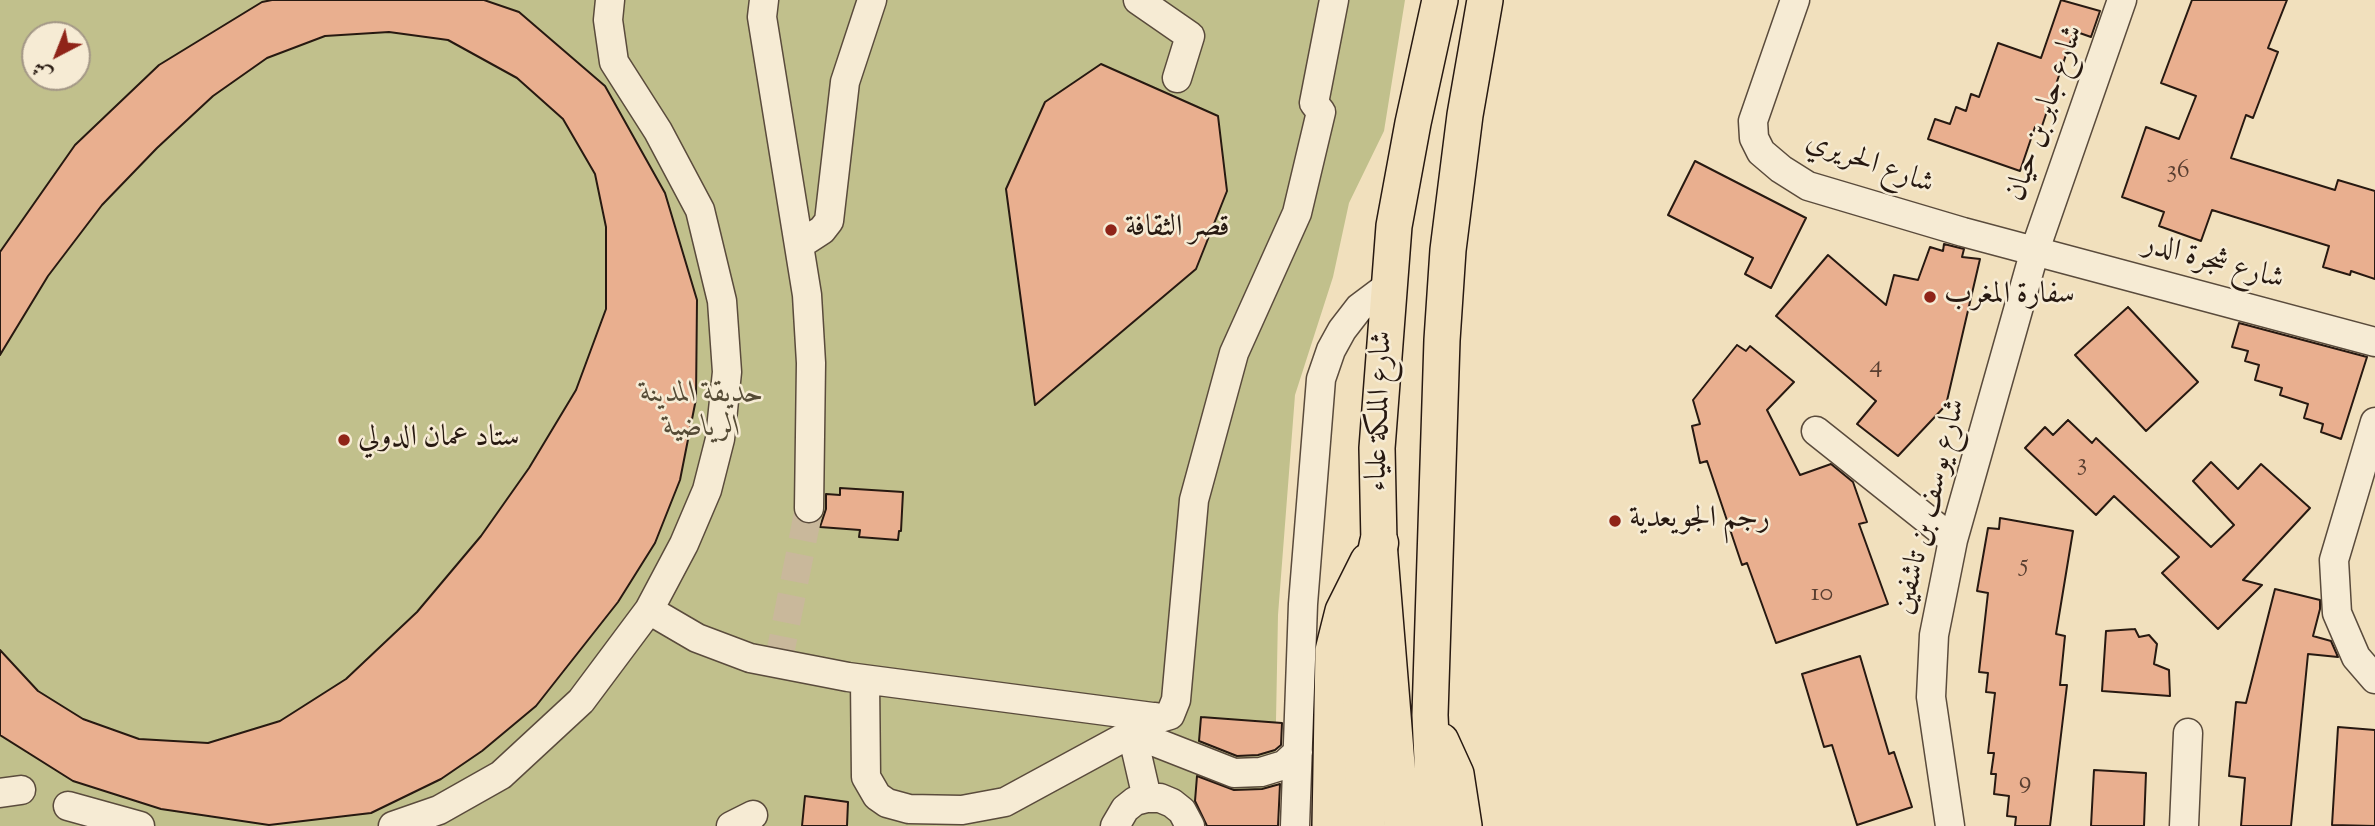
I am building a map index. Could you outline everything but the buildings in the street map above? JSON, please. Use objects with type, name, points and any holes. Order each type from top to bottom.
[{"type":"highway","points":[[1366,826],[1360,630],[1379,542]]},
{"type":"main road","name":"شارع الملكة علياء","points":[[1402,826],[1379,542],[1377,448],[1387,287],[1394,226],[1440,0]]},
{"type":"main road","name":"شارع الملكة علياء","points":[[1435,826],[1430,715],[1438,409],[1448,250],[1465,115],[1485,0]]},
{"type":"main road","points":[[1330,826],[1333,651],[1343,611],[1356,581],[1379,542]]},
{"type":"main road","points":[[1430,715],[1456,774],[1464,826]]},
{"type":"street","points":[[393,826],[439,810],[501,775],[581,701],[649,610],[684,544],[707,490],[720,439],[727,372],[722,301],[700,210],[658,131],[614,62],[608,20],[610,0]]},
{"type":"street","points":[[764,0],[762,17],[807,295],[811,363],[809,508]]},
{"type":"street","points":[[799,245],[822,230],[829,220],[845,82],[872,0]]},
{"type":"street","points":[[1138,0],[1190,36],[1177,79]]},
{"type":"street","points":[[865,680],[866,777],[877,796],[897,807],[962,810],[1005,802],[1144,725],[1170,715],[1175,706],[1194,500],[1234,353],[1297,213],[1321,112],[1314,103],[1334,0]]},
{"type":"street","name":"شارع الحريري","points":[[1795,0],[1753,121],[1754,138],[1761,152],[1808,186],[1963,232],[2035,250]]},
{"type":"street","name":"شارع جابر بن حيان","points":[[2035,250],[2122,0]]},
{"type":"street","name":"شارع شجرة الدر","points":[[2035,250],[2375,342]]},
{"type":"street","name":"شارع يوسف بن تاشفين","points":[[1950,826],[1931,698],[1934,635],[1953,540],[2035,250]]},
{"type":"street","points":[[1295,826],[1303,604],[1321,379],[1331,350],[1342,330],[1359,308],[1387,287]]},
{"type":"street","points":[[2375,422],[2334,560],[2337,613],[2356,657],[2375,679]]},
{"type":"street","points":[[1816,431],[1953,540]]},
{"type":"street","points":[[649,610],[697,638],[750,658],[865,680],[1144,725],[1234,773],[1261,772],[1284,765],[1297,751]]},
{"type":"street","points":[[1144,725],[1147,797]]},
{"type":"street","points":[[2184,826],[2188,733]]},
{"type":"street","points":[[1115,826],[1125,809],[1147,797],[1172,803],[1182,811],[1190,826]]},
{"type":"street","points":[[68,806],[140,826]]},
{"type":"green space","name":"حديقة المدينة الرياضية","points":[[0,0],[1405,0],[1384,131],[1349,203],[1333,277],[1295,395],[1278,615],[1274,826],[0,826]]},
{"type":"tunnel","points":[[778,664],[809,508]]},
{"type":"place","name":"قصر الثقافة","points":[[1111,230]]},
{"type":"place","name":"سفارة المغرب","points":[[1930,297]]},
{"type":"place","name":"ستاد عمان الدولي","points":[[344,440]]},
{"type":"place","name":"رجم الجويعدية","points":[[1615,521]]}]
